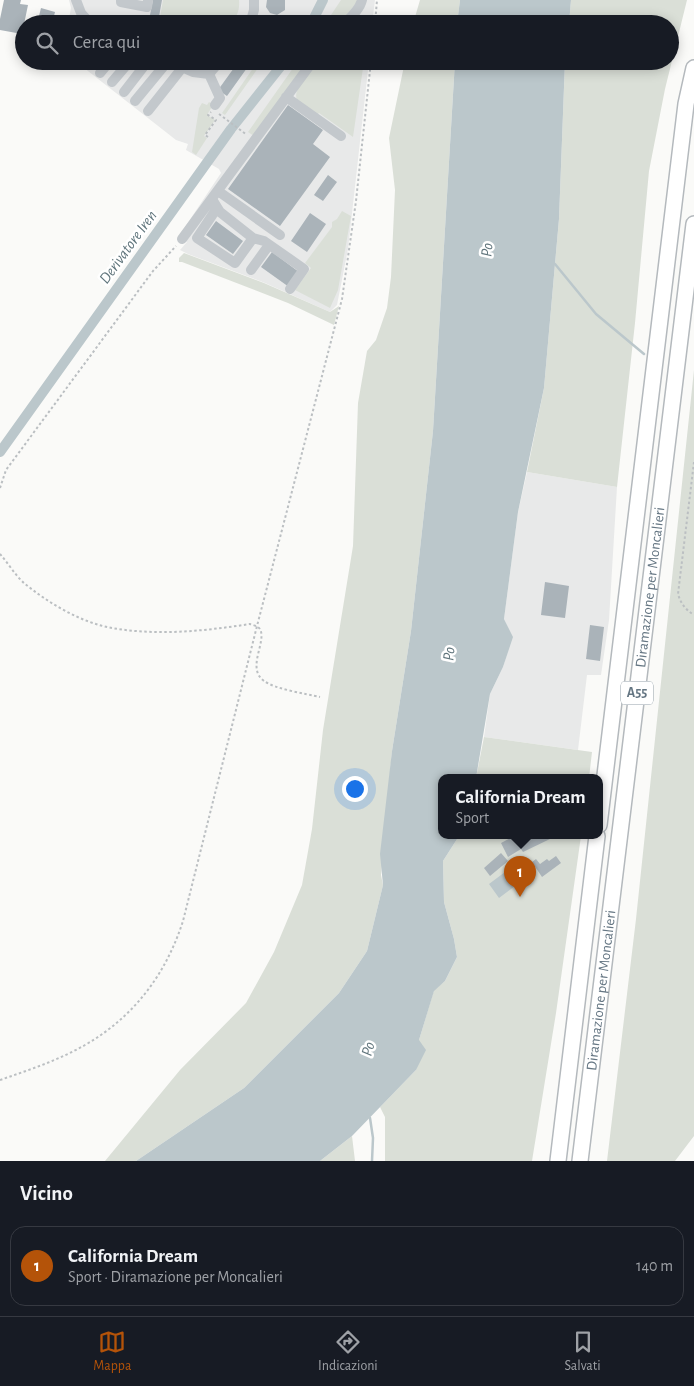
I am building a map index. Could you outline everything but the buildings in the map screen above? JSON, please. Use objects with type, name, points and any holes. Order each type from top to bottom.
[{"type":"highway","name":"Diramazione per Moncalieri","points":[[603,792],[686,104],[694,68]]},
{"type":"highway","name":"Diramazione per Moncalieri","points":[[580,1161],[694,224]]},
{"type":"highway","name":"Diramazione per Moncalieri","points":[[558,1161],[598,839]]},
{"type":"lane","points":[[76,0],[84,15]]},
{"type":"lane","points":[[122,0],[121,2],[147,7],[148,0]]},
{"type":"lane","points":[[253,15],[254,0]]},
{"type":"lane","points":[[353,15],[362,3],[362,0]]},
{"type":"lane","points":[[112,82],[122,70]]},
{"type":"lane","points":[[124,92],[141,70]]},
{"type":"lane","points":[[135,101],[161,70]]},
{"type":"lane","points":[[148,111],[180,70]]},
{"type":"lane","points":[[187,70],[209,74]]},
{"type":"lane","points":[[209,74],[212,70]]},
{"type":"lane","points":[[182,239],[216,199],[306,70]]},
{"type":"lane","points":[[209,74],[220,98],[214,105]]},
{"type":"lane","points":[[286,97],[341,136]]},
{"type":"lane","points":[[216,199],[280,235]]},
{"type":"lane","points":[[216,199],[220,212],[254,238],[269,245],[304,269],[290,289]]},
{"type":"lane","points":[[216,199],[197,238],[235,263],[254,238]]},
{"type":"lane","points":[[251,270],[269,245]]},
{"type":"path","points":[[376,15],[377,0]]},
{"type":"path","points":[[0,1080],[50,1062],[84,1046],[103,1034],[137,1004],[168,960],[183,921],[342,299],[356,201],[370,70]]},
{"type":"path","points":[[208,137],[206,135],[216,120],[208,115],[214,105]]},
{"type":"path","points":[[220,116],[250,137]]},
{"type":"path","points":[[0,488],[6,470],[153,271],[182,239]]},
{"type":"path","points":[[694,462],[678,594],[680,603],[694,615]]},
{"type":"path","points":[[0,554],[23,582],[42,596],[64,610],[86,620],[112,628],[187,632],[250,624],[257,626],[261,636],[257,667],[258,674],[264,681],[320,697]]},
{"type":"shaded area","points":[[69,0],[375,0],[373,15],[70,15],[71,8]]},
{"type":"shaded area","points":[[163,0],[239,0],[236,15],[160,15]]},
{"type":"shaded area","points":[[341,0],[357,0],[346,15],[331,15]]},
{"type":"shaded area","points":[[420,0],[460,0],[458,15],[416,15]]},
{"type":"shaded area","points":[[571,0],[687,0],[679,32],[679,15],[570,15]]},
{"type":"shaded area","points":[[87,70],[368,70],[348,249],[337,305],[330,312],[265,283],[180,250],[187,242],[179,236],[221,173],[219,169],[186,150],[188,144],[176,140]]},
{"type":"shaded area","points":[[252,70],[257,70],[225,115],[222,113]]},
{"type":"shaded area","points":[[292,70],[302,70],[254,136],[248,132]]},
{"type":"shaded area","points":[[311,70],[363,70],[353,137],[319,113],[316,116],[297,100],[297,91]]},
{"type":"shaded area","points":[[403,70],[454,70],[433,431],[411,631],[392,751],[381,875],[383,885],[367,951],[339,993],[244,1088],[136,1161],[105,1161],[180,1070],[246,1003],[274,952],[302,885],[312,829],[323,730],[353,546],[358,403],[367,351],[376,340],[387,308],[391,277],[395,190],[389,138]]},
{"type":"shaded area","points":[[565,70],[670,70],[649,171],[617,487],[527,472],[544,388],[559,219]]},
{"type":"shaded area","points":[[209,102],[213,105],[207,115],[215,120],[204,136],[207,138],[196,155],[192,152],[199,108],[202,103],[207,105]]},
{"type":"shaded area","points":[[342,211],[351,216],[338,290],[330,308],[295,290],[311,268],[305,263],[332,227],[332,222],[337,219]]},
{"type":"shaded area","points":[[184,253],[264,283],[330,312],[339,306],[334,325],[288,303],[179,262],[179,258]]},
{"type":"shaded area","points":[[694,370],[694,1136],[675,1161],[607,1161],[636,919]]},
{"type":"shaded area","points":[[527,472],[617,487],[609,620],[601,675],[587,675],[578,750],[484,737],[490,694],[503,667],[512,637],[504,619],[518,512]]},
{"type":"shaded area","points":[[484,737],[592,752],[589,774],[477,774]]},
{"type":"shaded area","points":[[457,839],[581,839],[556,1013],[532,1161],[385,1161],[385,1117],[380,1107],[416,1070],[419,1040],[434,990],[445,981],[457,957],[444,902],[443,861]]},
{"type":"shaded area","points":[[352,1136],[355,1161],[320,1161]]},
{"type":"water","points":[[460,0],[571,0],[570,15],[458,15]]},
{"type":"water","name":"Po","points":[[454,70],[565,70],[559,219],[544,388],[518,512],[504,619],[513,637],[503,667],[490,694],[477,774],[438,774],[438,839],[457,839],[443,861],[444,902],[457,957],[445,981],[434,991],[419,1040],[426,1050],[416,1070],[352,1136],[320,1161],[136,1161],[244,1088],[339,993],[367,951],[383,885],[380,854],[392,751],[411,631],[433,431]]},
{"type":"water","points":[[517,863],[527,877],[499,898],[489,884]]},
{"type":"waterway","name":"Derivatore Iren","points":[[316,15],[323,0]]},
{"type":"waterway","name":"Derivatore Iren","points":[[0,452],[231,129],[278,70]]},
{"type":"waterway","points":[[555,264],[596,314],[644,354]]},
{"type":"waterway","points":[[370,1118],[373,1138],[372,1161]]},
{"type":"place","name":"California Dream","points":[[520,897]]}]
